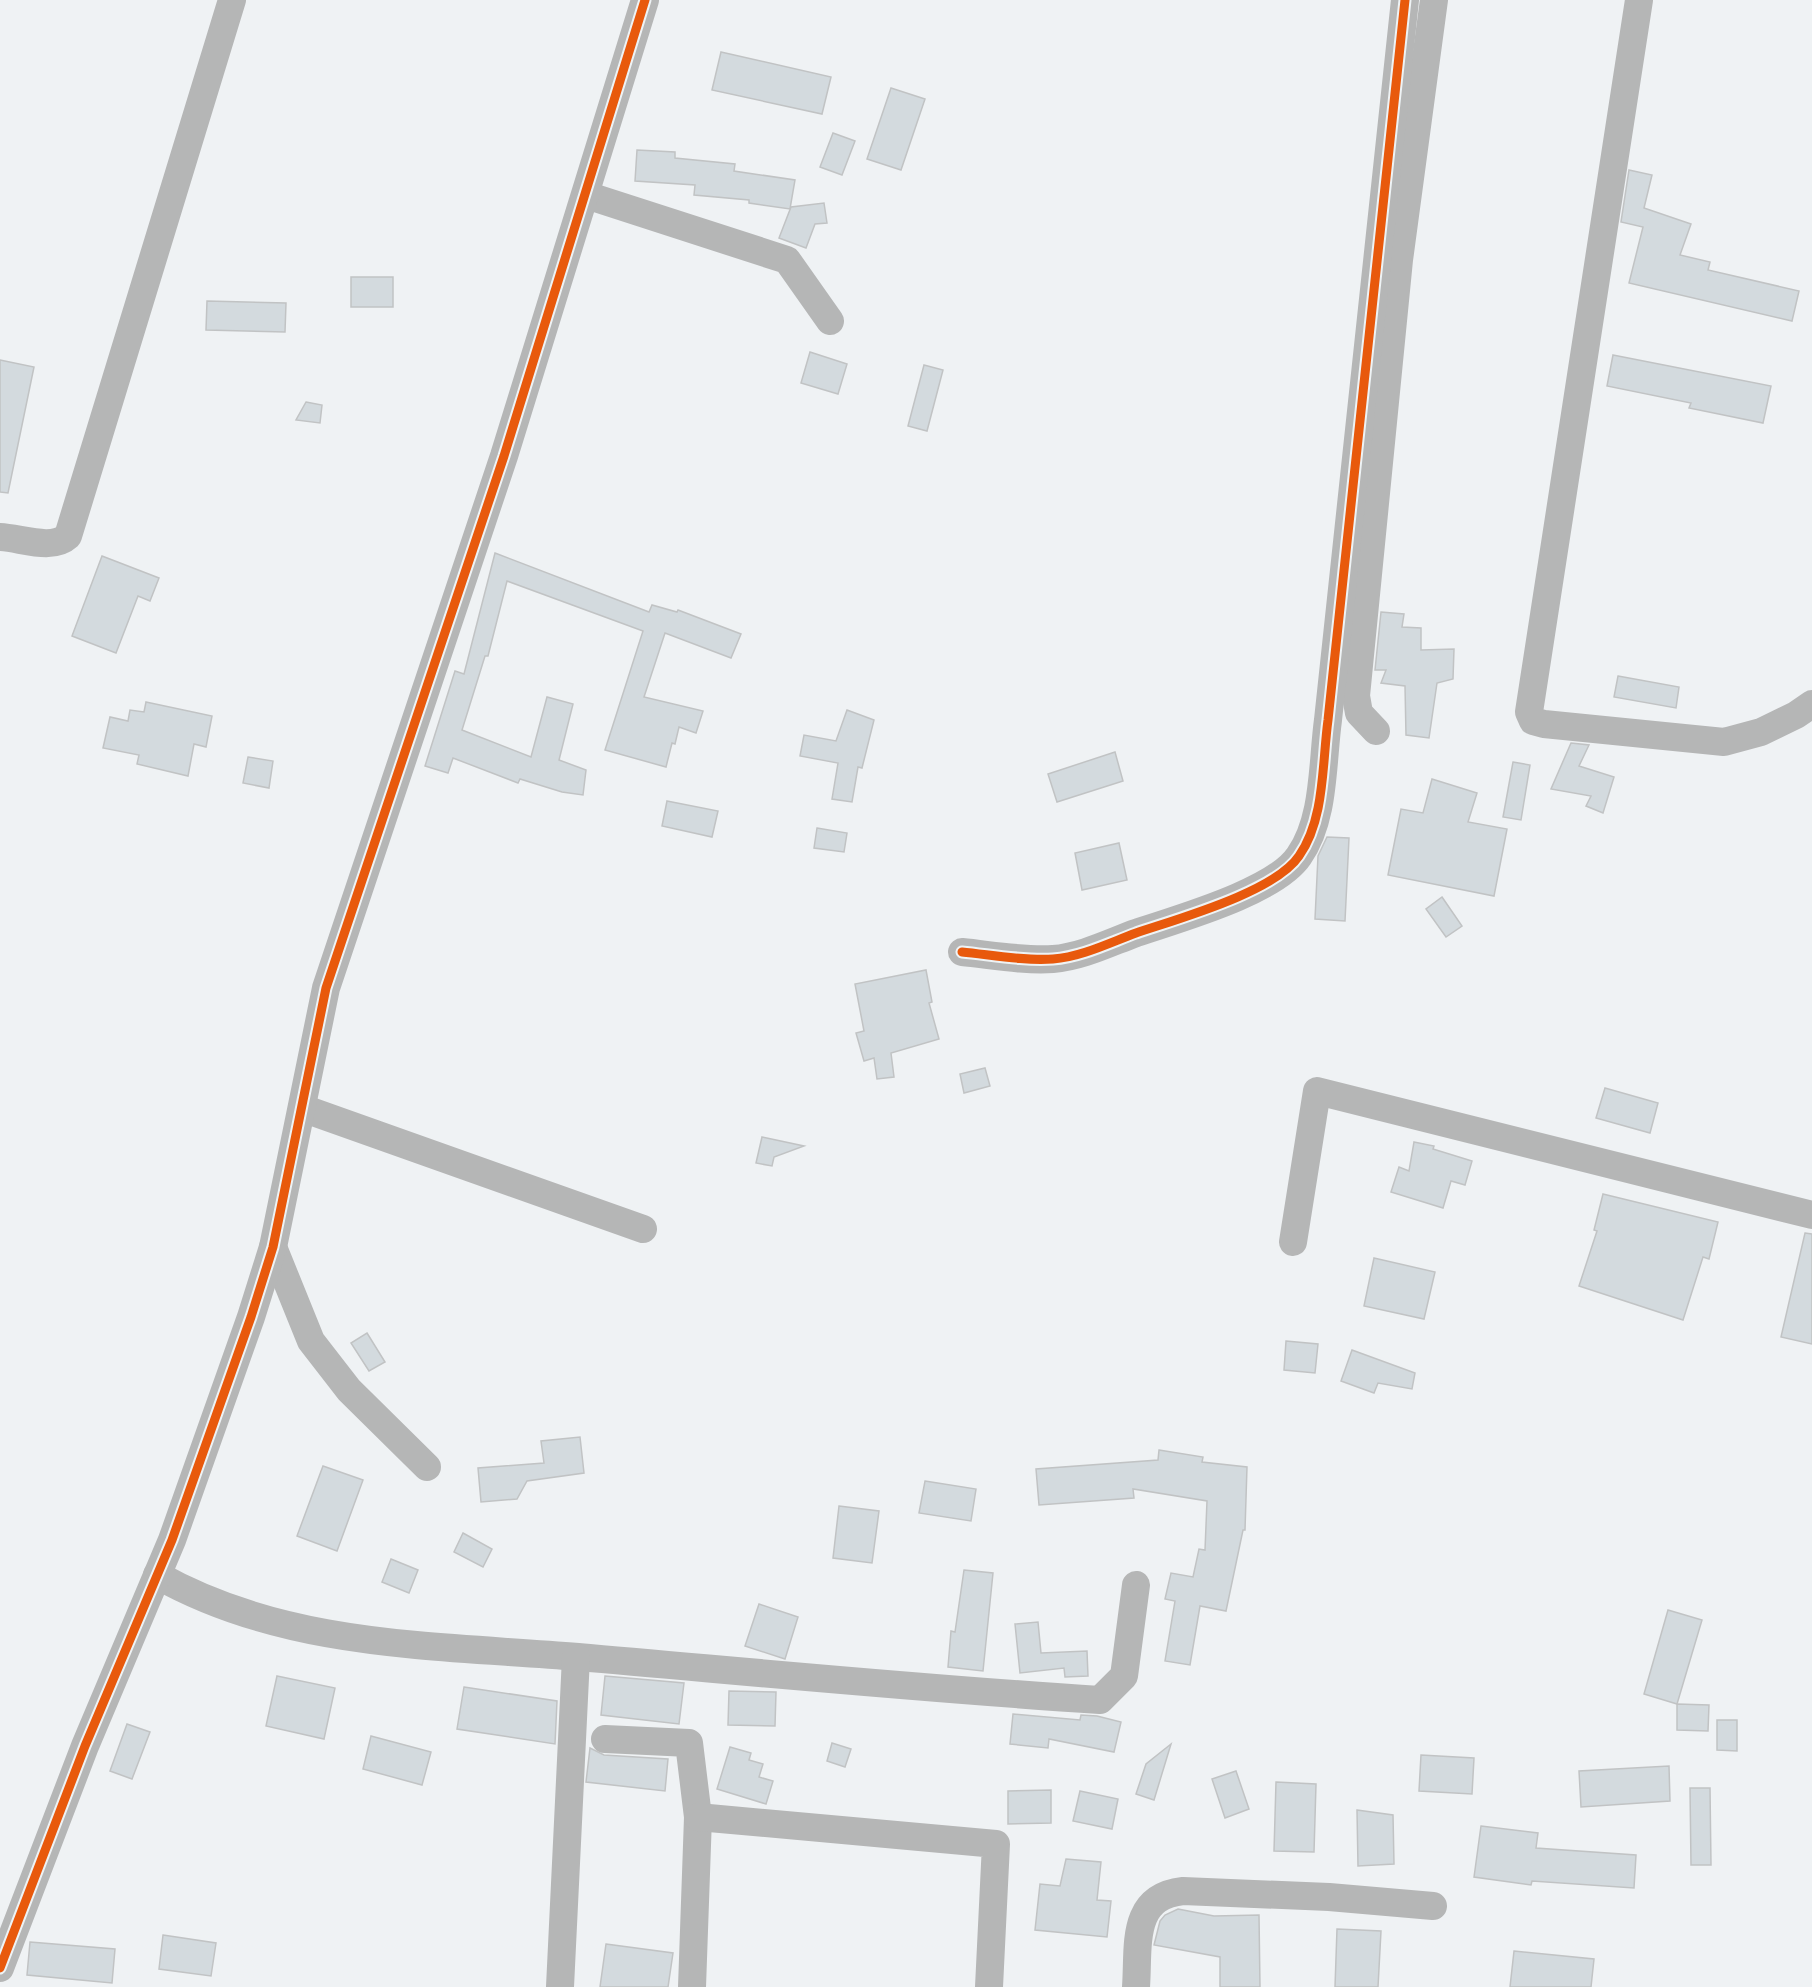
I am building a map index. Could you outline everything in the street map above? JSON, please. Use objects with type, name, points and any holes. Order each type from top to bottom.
[{"type":"street","points":[[0,537],[50,544],[60,543],[68,536],[232,0]]},
{"type":"street","points":[[0,1968],[85,1746],[157,1575],[224,1400],[273,1247],[326,988],[504,456],[645,0]]},
{"type":"street","points":[[962,952],[1034,958],[1075,955],[1228,901],[1283,873],[1298,859],[1308,841],[1315,822],[1328,720],[1405,0]]},
{"type":"street","points":[[1376,731],[1359,713],[1356,696],[1399,260],[1434,0]]},
{"type":"street","points":[[1639,0],[1529,712],[1533,720],[1544,724],[1724,742],[1761,732],[1796,715],[1812,704]]},
{"type":"street","points":[[586,195],[788,260],[830,321]]},
{"type":"street","points":[[1293,1242],[1317,1090],[1812,1215]]},
{"type":"street","points":[[302,1108],[643,1229]]},
{"type":"street","points":[[273,1247],[317,1349],[349,1390],[427,1467]]},
{"type":"street","points":[[157,1575],[192,1595],[319,1634],[503,1653],[1100,1700],[1124,1676],[1136,1585]]},
{"type":"street","points":[[560,1987],[576,1657]]},
{"type":"street","points":[[605,1739],[689,1743],[698,1817],[692,1987]]},
{"type":"street","points":[[698,1817],[996,1844],[989,1987]]},
{"type":"street","points":[[1136,1987],[1141,1921],[1150,1903],[1168,1893],[1184,1891],[1329,1897],[1433,1906]]},
{"type":"building","points":[[721,52],[831,77],[822,114],[712,90]]},
{"type":"building","points":[[891,88],[925,99],[901,170],[867,159]]},
{"type":"building","points":[[833,133],[855,141],[842,175],[820,167]]},
{"type":"building","points":[[637,150],[675,152],[675,158],[735,164],[734,171],[795,180],[790,209],[749,203],[749,200],[694,195],[695,185],[635,181]]},
{"type":"building","points":[[1629,170],[1652,175],[1644,208],[1691,224],[1680,255],[1710,262],[1708,270],[1799,291],[1792,321],[1629,283],[1643,227],[1621,222]]},
{"type":"building","points":[[824,203],[827,223],[815,224],[806,248],[779,238],[791,207]]},
{"type":"building","points":[[351,277],[393,277],[393,307],[351,307]]},
{"type":"building","points":[[207,301],[286,303],[285,332],[206,330]]},
{"type":"building","points":[[810,352],[847,364],[838,394],[801,383]]},
{"type":"building","points":[[1613,355],[1771,386],[1763,423],[1689,408],[1691,403],[1607,386]]},
{"type":"building","points":[[0,360],[34,367],[8,493],[0,492]]},
{"type":"building","points":[[924,365],[943,370],[927,431],[908,426]]},
{"type":"building","points":[[306,402],[322,405],[320,423],[296,420]]},
{"type":"building","points":[[495,553],[649,612],[652,605],[677,612],[678,610],[741,634],[731,658],[665,633],[644,697],[703,711],[696,733],[679,727],[666,767],[605,750],[643,631],[507,581],[488,656],[485,656],[462,730],[531,757],[547,697],[573,704],[559,760],[586,770],[583,795],[562,792],[520,779],[518,783],[453,758],[448,773],[425,766],[455,671],[464,674]]},
{"type":"building","points":[[102,556],[159,578],[150,601],[138,596],[116,653],[72,636]]},
{"type":"building","points":[[1381,612],[1404,614],[1402,627],[1421,628],[1421,650],[1454,649],[1453,679],[1437,683],[1429,738],[1406,735],[1405,686],[1381,683],[1386,670],[1375,670]]},
{"type":"building","points":[[1618,676],[1679,687],[1676,708],[1614,697]]},
{"type":"building","points":[[146,702],[212,716],[206,747],[194,744],[188,776],[137,764],[139,755],[103,748],[110,717],[128,721],[130,710],[144,712]]},
{"type":"building","points":[[847,710],[874,720],[862,768],[858,767],[852,802],[832,799],[838,763],[800,756],[804,735],[836,741]]},
{"type":"building","points":[[1571,743],[1589,745],[1579,766],[1614,777],[1603,813],[1586,806],[1591,796],[1551,789]]},
{"type":"building","points":[[1115,752],[1123,781],[1057,802],[1048,774]]},
{"type":"building","points":[[248,757],[273,761],[269,788],[243,783]]},
{"type":"building","points":[[1513,762],[1530,765],[1521,820],[1503,817]]},
{"type":"building","points":[[1432,779],[1477,793],[1468,822],[1507,829],[1494,896],[1388,875],[1401,809],[1423,813]]},
{"type":"building","points":[[667,801],[718,811],[712,837],[662,826]]},
{"type":"building","points":[[817,828],[847,833],[844,852],[814,848]]},
{"type":"building","points":[[1327,837],[1349,838],[1345,921],[1315,919],[1318,856]]},
{"type":"building","points":[[1119,843],[1127,880],[1082,890],[1075,853]]},
{"type":"building","points":[[1442,897],[1462,926],[1446,937],[1426,909]]},
{"type":"building","points":[[926,970],[932,1002],[929,1003],[939,1039],[891,1053],[894,1077],[877,1079],[874,1058],[864,1061],[856,1033],[864,1031],[855,984]]},
{"type":"building","points":[[985,1068],[990,1086],[964,1093],[960,1074]]},
{"type":"building","points":[[1605,1088],[1658,1103],[1650,1133],[1596,1118]]},
{"type":"building","points":[[762,1137],[804,1146],[774,1157],[772,1166],[756,1163]]},
{"type":"building","points":[[1414,1142],[1434,1146],[1433,1149],[1472,1161],[1465,1185],[1451,1181],[1443,1208],[1391,1192],[1399,1167],[1409,1171]]},
{"type":"building","points":[[1603,1194],[1718,1222],[1709,1259],[1703,1257],[1683,1320],[1579,1286],[1597,1231],[1594,1230]]},
{"type":"building","points":[[1805,1233],[1812,1234],[1812,1344],[1781,1337]]},
{"type":"building","points":[[1374,1258],[1435,1272],[1424,1319],[1364,1306]]},
{"type":"building","points":[[367,1333],[385,1362],[369,1371],[351,1343]]},
{"type":"building","points":[[1286,1341],[1318,1344],[1315,1373],[1284,1370]]},
{"type":"building","points":[[1352,1350],[1415,1373],[1412,1389],[1378,1383],[1374,1393],[1341,1381]]},
{"type":"building","points":[[580,1437],[584,1473],[527,1481],[517,1499],[481,1502],[478,1468],[544,1463],[541,1441]]},
{"type":"building","points":[[1159,1450],[1203,1457],[1202,1462],[1247,1467],[1245,1530],[1243,1530],[1226,1611],[1200,1606],[1190,1665],[1165,1661],[1175,1601],[1165,1599],[1171,1573],[1193,1577],[1199,1549],[1205,1550],[1207,1501],[1133,1489],[1134,1498],[1039,1505],[1036,1469],[1158,1460]]},
{"type":"building","points":[[323,1466],[363,1480],[337,1551],[297,1536]]},
{"type":"building","points":[[925,1481],[976,1489],[971,1521],[919,1513]]},
{"type":"building","points":[[839,1506],[879,1511],[872,1563],[833,1558]]},
{"type":"building","points":[[463,1533],[492,1549],[483,1567],[454,1552]]},
{"type":"building","points":[[391,1559],[418,1570],[409,1593],[382,1582]]},
{"type":"building","points":[[964,1570],[993,1573],[983,1671],[948,1667],[951,1631],[955,1632]]},
{"type":"building","points":[[759,1604],[798,1617],[785,1659],[745,1646]]},
{"type":"building","points":[[1668,1610],[1702,1620],[1677,1704],[1644,1694]]},
{"type":"building","points":[[1038,1622],[1041,1653],[1087,1651],[1088,1676],[1065,1677],[1064,1668],[1020,1673],[1015,1624]]},
{"type":"building","points":[[277,1676],[335,1688],[324,1739],[266,1726]]},
{"type":"building","points":[[605,1676],[684,1683],[679,1724],[601,1715]]},
{"type":"building","points":[[464,1687],[557,1701],[555,1744],[457,1729]]},
{"type":"building","points":[[729,1691],[776,1692],[775,1726],[728,1725]]},
{"type":"building","points":[[1677,1704],[1709,1705],[1708,1731],[1677,1730]]},
{"type":"building","points":[[1013,1714],[1080,1720],[1081,1715],[1097,1716],[1121,1722],[1114,1752],[1049,1739],[1048,1748],[1010,1744]]},
{"type":"building","points":[[1717,1720],[1737,1720],[1737,1751],[1717,1750]]},
{"type":"building","points":[[127,1724],[150,1732],[132,1779],[110,1771]]},
{"type":"building","points":[[371,1736],[431,1752],[422,1785],[363,1769]]},
{"type":"building","points":[[832,1743],[851,1749],[845,1767],[827,1761]]},
{"type":"building","points":[[1171,1744],[1154,1800],[1136,1794],[1146,1764]]},
{"type":"building","points":[[730,1747],[751,1753],[749,1760],[763,1764],[759,1777],[773,1781],[766,1804],[717,1789]]},
{"type":"building","points":[[590,1748],[604,1755],[668,1759],[665,1791],[586,1782]]},
{"type":"building","points":[[1421,1755],[1474,1758],[1472,1794],[1419,1791]]},
{"type":"building","points":[[1669,1766],[1670,1801],[1581,1807],[1579,1771]]},
{"type":"building","points":[[1236,1771],[1249,1809],[1225,1818],[1212,1779]]},
{"type":"building","points":[[1276,1782],[1316,1784],[1314,1852],[1274,1851]]},
{"type":"building","points":[[1690,1788],[1710,1788],[1711,1865],[1691,1865]]},
{"type":"building","points":[[1051,1790],[1051,1823],[1008,1824],[1008,1791]]},
{"type":"building","points":[[1080,1791],[1118,1799],[1112,1829],[1073,1821]]},
{"type":"building","points":[[1357,1810],[1393,1815],[1394,1864],[1358,1866]]},
{"type":"building","points":[[1481,1826],[1538,1833],[1536,1848],[1636,1855],[1634,1888],[1532,1881],[1531,1885],[1474,1877]]},
{"type":"building","points":[[1066,1859],[1101,1862],[1097,1900],[1111,1901],[1107,1937],[1035,1930],[1040,1884],[1060,1886]]},
{"type":"building","points":[[1178,1909],[1214,1916],[1259,1915],[1260,1987],[1220,1987],[1220,1957],[1154,1945],[1160,1921],[1165,1915]]},
{"type":"building","points":[[1337,1929],[1381,1931],[1378,1987],[1335,1987]]},
{"type":"building","points":[[163,1935],[216,1943],[211,1976],[159,1969]]},
{"type":"building","points":[[30,1942],[115,1949],[112,1983],[27,1975]]},
{"type":"building","points":[[606,1944],[673,1953],[668,1987],[600,1987]]},
{"type":"building","points":[[1514,1951],[1594,1959],[1591,1987],[1510,1987]]},
{"type":"cycle path","points":[[0,1968],[85,1746],[172,1540],[251,1317],[273,1247],[326,988],[504,456],[645,0]]},
{"type":"cycle path","points":[[962,952],[1042,959],[1063,958],[1084,953],[1224,903],[1248,892],[1287,869],[1299,856],[1307,841],[1314,825],[1321,791],[1405,0]]}]
